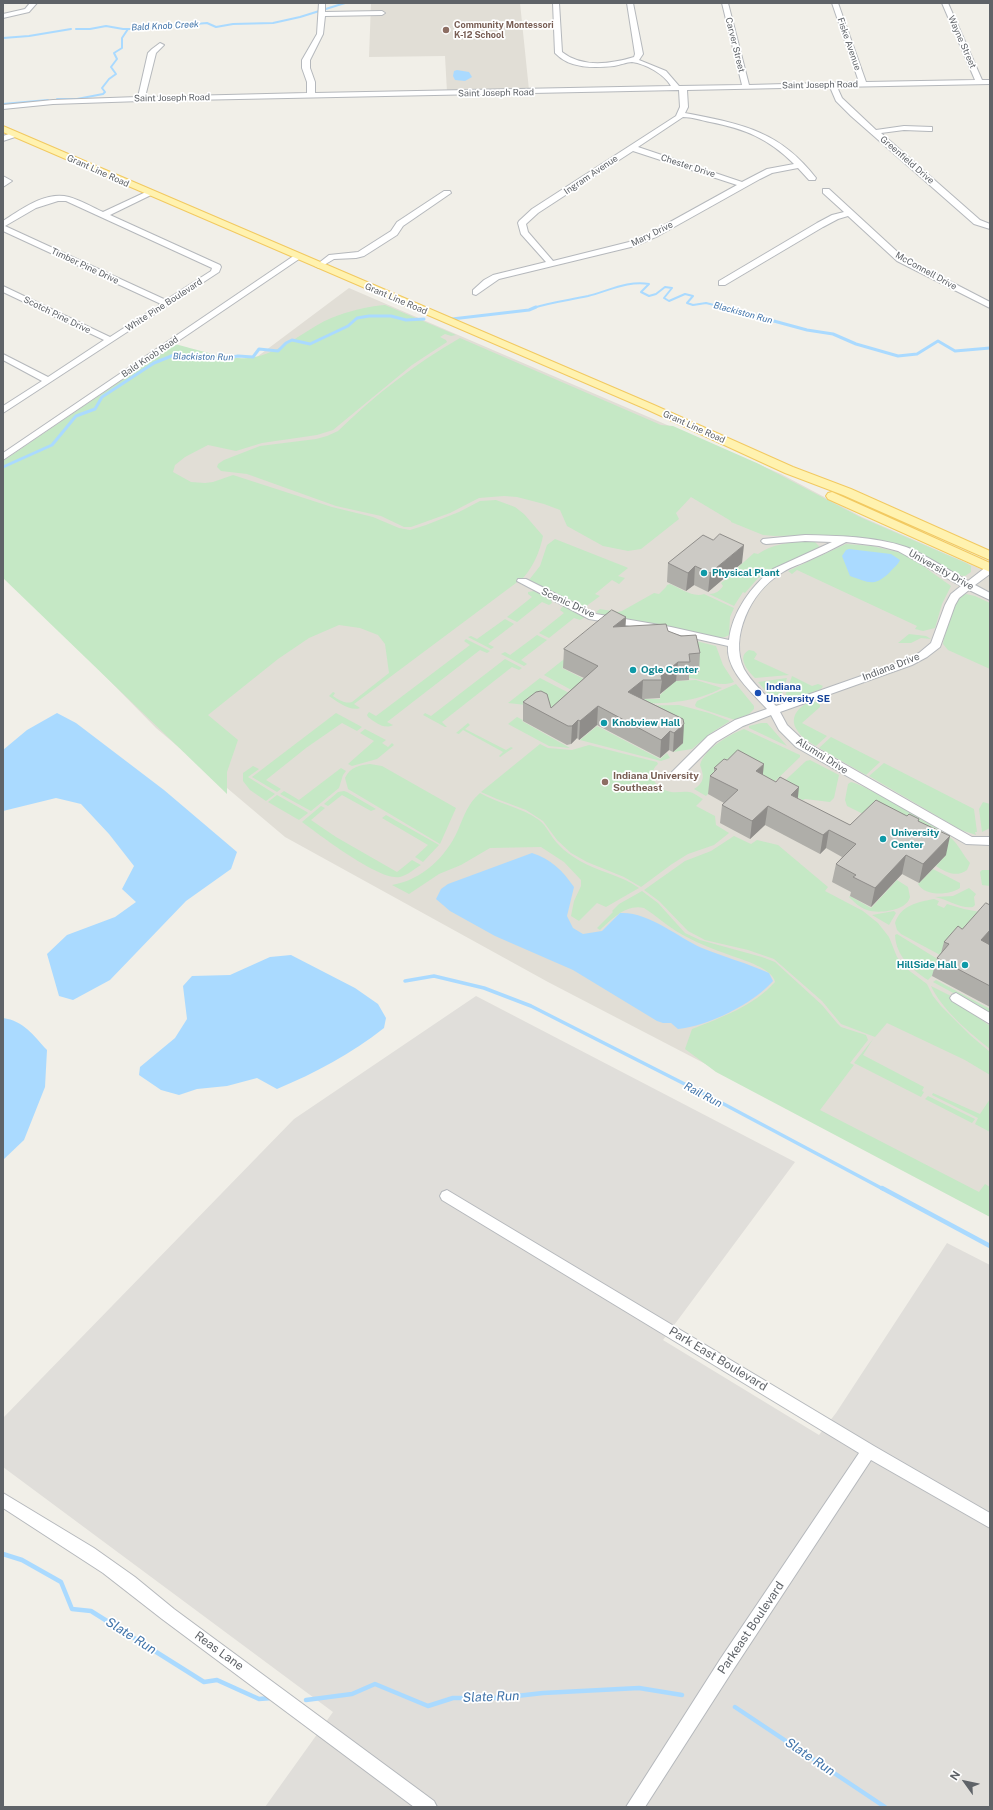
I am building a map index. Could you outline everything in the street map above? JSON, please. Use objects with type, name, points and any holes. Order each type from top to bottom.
[{"type":"main road","name":"Grant Line Road","points":[[3,129],[148,193],[629,398],[789,470],[847,492],[990,556]]},
{"type":"main road","name":"Grant Line Road","points":[[789,470],[838,499],[990,568]]},
{"type":"street","points":[[3,16],[27,11],[34,3]]},
{"type":"street","points":[[556,3],[560,53],[566,59],[579,64],[602,65],[617,64],[635,59],[666,74],[672,79],[679,88],[684,104],[680,114],[731,125],[759,134],[774,142],[812,178]]},
{"type":"street","points":[[630,3],[638,51],[635,59]]},
{"type":"street","name":"Carver Street","points":[[725,3],[746,86]]},
{"type":"street","name":"Fiske Avenue","points":[[835,3],[863,84]]},
{"type":"street","name":"Wayne Street","points":[[945,3],[979,82]]},
{"type":"street","points":[[311,95],[311,82],[306,60],[320,34],[322,10],[382,13]]},
{"type":"street","points":[[141,99],[152,53],[160,45]]},
{"type":"street","name":"Saint Joseph Road","points":[[3,107],[53,102],[141,99],[990,82]]},
{"type":"street","name":"Greenfield Drive","points":[[832,85],[839,99],[875,132],[977,222],[990,227]]},
{"type":"street","name":"Ingram Avenue","points":[[552,264],[524,232],[522,224],[535,211],[667,126],[680,114]]},
{"type":"street","points":[[875,132],[904,128],[929,129]]},
{"type":"street","points":[[3,139],[14,134]]},
{"type":"street","name":"Chester Drive","points":[[632,148],[744,185]]},
{"type":"street","name":"Mary Drive","points":[[476,292],[487,282],[496,277],[608,251],[637,242],[655,234],[770,171],[799,165]]},
{"type":"street","points":[[3,178],[8,181],[3,185]]},
{"type":"street","name":"McConnell Drive","points":[[826,191],[900,259],[990,305]]},
{"type":"street","points":[[104,214],[148,193]]},
{"type":"street","points":[[319,266],[332,257],[356,256],[361,254],[394,233],[400,224],[447,193]]},
{"type":"street","name":"White Pine Boulevard","points":[[3,224],[43,201],[54,198],[72,200],[217,267],[215,272],[3,410]]},
{"type":"street","points":[[722,282],[820,224],[834,217],[849,213]]},
{"type":"street","name":"Timber Pine Drive","points":[[3,228],[166,303]]},
{"type":"street","name":"Bald Knob Road","points":[[3,457],[298,257]]},
{"type":"street","name":"Scotch Pine Drive","points":[[3,289],[110,340]]},
{"type":"street","points":[[3,357],[48,380]]},
{"type":"street","name":"University Drive","points":[[766,541],[804,538],[844,539],[879,543],[902,549],[990,597]]},
{"type":"street","name":"Alumni Drive","points":[[844,539],[820,552],[777,571],[762,583],[746,604],[738,619],[733,653],[740,671],[774,710],[783,727],[792,737],[815,753],[970,841],[990,841]]},
{"type":"street","name":"Indiana Drive","points":[[676,776],[704,746],[721,733],[739,723],[908,663],[923,655],[936,645],[952,600],[967,585],[990,568]]},
{"type":"street","name":"Scenic Drive","points":[[522,581],[593,617],[671,630],[734,644]]},
{"type":"street","points":[[956,998],[990,1018]]},
{"type":"street","name":"Park East Boulevard","points":[[447,1196],[869,1451],[990,1521]]},
{"type":"street","name":"Parkeast Boulevard","points":[[635,1807],[724,1668],[869,1451]]},
{"type":"street","name":"Reas Lane","points":[[4,1501],[78,1547],[146,1595],[168,1614],[428,1807]]},
{"type":"shaded area","name":"Community Montessori K-12 School","points":[[371,3],[520,3],[529,90],[447,92],[445,56],[369,57]]},
{"type":"shaded area","name":"Indiana University Southeast","points":[[349,288],[781,474],[862,517],[990,573],[990,1212],[548,982],[285,837],[156,728],[3,572],[3,547]]},
{"type":"shaded area","points":[[476,996],[795,1162],[663,1340],[819,1435],[836,1413],[947,1243],[990,1265],[990,1807],[265,1807],[333,1712],[3,1467],[3,1418],[294,1119]]},
{"type":"green space","points":[[385,305],[456,335],[451,336],[445,334],[440,337],[447,342],[412,365],[333,430],[317,435],[262,443],[236,451],[208,445],[185,457],[175,465],[173,472],[191,482],[205,483],[213,482],[233,475],[332,507],[373,517],[399,528],[410,530],[459,512],[480,501],[496,500],[515,507],[524,514],[543,536],[540,547],[534,563],[524,577],[354,704],[360,708],[352,709],[329,696],[333,692],[335,693],[333,696],[340,700],[344,702],[352,702],[389,673],[385,644],[378,635],[360,628],[339,625],[309,638],[278,659],[208,715],[238,740],[227,772],[227,794],[3,578],[3,461],[175,344],[211,354],[247,358],[267,354],[286,345],[321,323],[335,317],[361,309]]},
{"type":"green space","points":[[460,338],[661,425],[673,426],[759,464],[862,518],[966,563],[971,566],[971,572],[965,576],[955,575],[911,548],[886,542],[834,535],[763,535],[731,522],[691,497],[676,513],[679,519],[641,549],[628,551],[603,546],[567,526],[560,510],[517,497],[504,496],[479,498],[450,513],[411,527],[404,527],[381,516],[336,506],[247,474],[221,471],[217,467],[218,464],[224,460],[260,446],[316,439],[338,431],[396,380]]},
{"type":"green space","points":[[555,539],[628,568],[618,576],[625,578],[619,584],[612,580],[595,594],[600,596],[585,607],[529,580],[540,566],[547,545]]},
{"type":"green space","points":[[805,541],[815,542],[820,547],[765,573],[758,578],[745,593],[743,592],[734,606],[709,594],[715,593],[720,589],[723,586],[721,583],[754,553],[758,554],[780,544]]},
{"type":"green space","points":[[846,544],[872,546],[906,554],[951,586],[942,604],[935,628],[923,631],[915,629],[917,626],[797,570],[792,574],[788,571]]},
{"type":"green space","points":[[670,584],[691,594],[704,594],[734,608],[730,617],[729,635],[715,638],[603,615],[596,612],[600,609],[618,612],[622,611],[654,593],[659,594],[667,585]]},
{"type":"green space","points":[[534,591],[551,600],[552,603],[549,605],[542,602],[517,622],[507,617],[532,597],[528,594],[528,592]]},
{"type":"green space","points":[[966,594],[975,596],[990,603],[990,669],[948,650],[943,644],[953,608],[956,602]]},
{"type":"green space","points":[[562,607],[566,607],[584,616],[584,618],[580,620],[574,618],[549,638],[539,633],[564,613],[560,610]]},
{"type":"green space","points":[[505,619],[514,624],[488,644],[494,647],[491,649],[468,637],[471,636],[477,639]]},
{"type":"green space","points":[[909,634],[926,636],[931,639],[921,638],[911,643],[898,643]]},
{"type":"green space","points":[[537,635],[547,640],[521,660],[527,664],[524,666],[501,654],[505,652],[510,655]]},
{"type":"green space","points":[[672,635],[716,646],[723,665],[734,682],[728,684],[717,684],[689,678],[688,673],[700,672],[696,653]]},
{"type":"green space","points":[[466,639],[490,651],[487,653],[480,650],[387,722],[393,725],[386,727],[368,717],[367,715],[369,712],[376,716],[470,645],[464,641]]},
{"type":"green space","points":[[582,645],[587,647],[562,668],[598,686],[575,692],[544,675]]},
{"type":"green space","points":[[749,650],[754,651],[757,654],[754,659],[789,675],[755,678],[749,672],[743,660],[743,656]]},
{"type":"green space","points":[[505,659],[522,668],[519,670],[512,667],[442,722],[447,727],[423,715],[425,713],[431,716]]},
{"type":"green space","points":[[792,676],[812,686],[818,684],[823,686],[821,689],[794,700],[786,701],[784,699]]},
{"type":"green space","points":[[540,678],[573,695],[552,725],[526,705],[508,703]]},
{"type":"green space","points":[[787,678],[780,699],[769,695],[758,682]]},
{"type":"green space","points":[[696,680],[722,688],[712,693],[683,701],[641,704],[642,699],[660,699],[660,695],[675,681]]},
{"type":"green space","points":[[736,684],[754,706],[754,709],[749,714],[735,720],[696,707],[695,705],[697,701]]},
{"type":"green space","points":[[812,701],[817,702],[820,707],[802,723],[827,736],[816,746],[801,735],[797,730],[794,721],[797,712],[803,705]]},
{"type":"green space","points":[[679,705],[709,713],[730,721],[711,733],[692,749],[673,752],[683,743],[678,735],[632,706]]},
{"type":"green space","points":[[336,713],[362,727],[357,731],[342,723],[306,748],[266,780],[281,789],[277,792],[252,777]]},
{"type":"green space","points":[[517,717],[570,748],[549,746],[508,724]]},
{"type":"green space","points":[[468,723],[470,725],[465,729],[506,750],[511,747],[513,748],[500,757],[499,756],[503,752],[463,730],[459,734],[456,733]]},
{"type":"green space","points":[[767,723],[787,746],[749,728],[749,726]]},
{"type":"green space","points":[[597,726],[660,759],[667,753],[670,758],[661,761],[580,740]]},
{"type":"green space","points":[[365,729],[386,740],[382,743],[388,747],[392,743],[394,745],[377,759],[352,766],[348,764],[374,741],[360,733]]},
{"type":"green space","points":[[744,729],[800,755],[800,757],[772,784],[714,788],[706,796],[694,789],[702,781],[703,776],[700,765],[707,753],[718,743]]},
{"type":"green space","points":[[831,737],[880,762],[866,775],[819,748]]},
{"type":"green space","points":[[540,744],[548,748],[572,750],[589,745],[657,762],[658,764],[654,768],[653,777],[657,785],[671,792],[691,792],[703,799],[696,806],[715,816],[716,825],[729,833],[714,845],[688,854],[641,887],[624,877],[587,862],[571,853],[557,840],[543,821],[526,810],[481,792]]},
{"type":"green space","points":[[810,760],[839,775],[834,798],[830,802],[803,800],[777,788],[806,761]]},
{"type":"green space","points":[[884,763],[974,809],[977,832],[975,832],[976,835],[961,830],[869,776]]},
{"type":"green space","points":[[370,764],[382,766],[456,808],[440,844],[348,789],[345,778],[347,774],[352,769]]},
{"type":"green space","points":[[253,766],[259,769],[248,777],[275,794],[266,801],[250,790],[243,781],[243,773]]},
{"type":"green space","points":[[341,768],[346,771],[343,775],[339,788],[311,811],[280,794],[284,791],[299,800]]},
{"type":"green space","points":[[851,782],[870,790],[901,807],[951,838],[970,863],[967,870],[959,874],[955,874],[936,866],[946,855],[847,806],[845,800],[848,784]]},
{"type":"green space","points":[[344,791],[376,809],[371,811],[342,795],[328,806],[324,804],[338,792]]},
{"type":"green space","points":[[480,793],[542,822],[563,849],[580,861],[625,880],[639,888],[606,907],[597,903],[579,921],[571,916],[574,901],[581,886],[581,880],[564,862],[541,847],[490,848],[461,865],[439,874],[409,894],[392,885],[423,873],[440,858],[453,840],[469,805]]},
{"type":"green space","points":[[277,795],[308,813],[299,820],[268,802]]},
{"type":"green space","points":[[983,802],[990,804],[990,828],[982,832],[979,809]]},
{"type":"green space","points":[[321,806],[325,808],[311,820],[336,837],[397,872],[412,860],[421,865],[400,877],[390,876],[378,872],[365,865],[335,846],[302,822]]},
{"type":"green space","points":[[386,815],[439,845],[423,862],[415,857],[428,845],[382,818]]},
{"type":"green space","points":[[734,836],[751,844],[757,840],[778,845],[828,887],[825,891],[863,911],[878,923],[889,937],[897,957],[907,969],[927,984],[933,996],[941,1006],[970,1035],[990,1052],[990,1075],[965,1060],[887,1023],[875,1037],[841,1024],[822,1001],[774,959],[748,950],[705,940],[688,931],[659,901],[644,890],[685,861],[711,851]]},
{"type":"green space","points":[[933,869],[960,883],[960,888],[950,892],[938,894],[921,888],[918,884]]},
{"type":"green space","points":[[982,870],[990,870],[990,886],[982,885],[980,872]]},
{"type":"green space","points":[[897,880],[908,887],[910,897],[904,906],[878,912],[862,908],[849,897],[850,896],[871,908]]},
{"type":"green space","points":[[969,888],[976,894],[974,897],[975,905],[973,907],[964,907],[935,897],[953,896]]},
{"type":"green space","points":[[642,891],[658,903],[685,933],[700,940],[775,962],[822,1005],[841,1027],[866,1035],[868,1040],[850,1063],[854,1065],[820,1110],[979,1192],[985,1184],[990,1187],[990,1217],[716,1072],[685,1049],[692,1029],[725,1016],[747,1005],[775,982],[773,977],[764,969],[690,939],[644,908],[637,907],[625,910],[614,917],[600,930],[597,928],[619,904]]},
{"type":"green space","points":[[934,899],[939,901],[937,905],[944,908],[947,904],[980,912],[942,956],[901,934],[897,930],[895,923],[901,912],[906,908],[922,901]]},
{"type":"green space","points":[[894,911],[896,913],[889,925],[872,915]]},
{"type":"green space","points":[[897,934],[944,963],[928,980],[910,966],[901,956],[896,943],[895,935]]},
{"type":"green space","points":[[936,980],[990,1009],[990,1013],[933,982]]},
{"type":"green space","points":[[931,986],[955,998],[990,1026],[990,1049],[949,1012],[942,1004]]},
{"type":"green space","points":[[873,1039],[863,1055],[924,1087],[922,1091],[924,1092],[921,1097],[854,1063]]},
{"type":"green space","points":[[933,1093],[980,1114],[990,1099],[990,1132],[975,1124],[978,1118],[932,1095]]},
{"type":"green space","points":[[928,1096],[975,1119],[972,1123],[925,1099]]},
{"type":"water","points":[[454,71],[469,72],[472,77],[465,81],[455,80],[453,76]]},
{"type":"water","points":[[849,549],[891,554],[900,560],[890,572],[880,580],[875,582],[866,582],[850,576],[842,556],[846,550]]},
{"type":"water","points":[[57,713],[76,723],[164,790],[237,852],[231,869],[186,901],[110,980],[73,1000],[59,996],[47,954],[67,935],[115,917],[136,902],[122,889],[134,866],[109,834],[81,804],[56,798],[3,811],[3,750],[27,730]]},
{"type":"water","points":[[532,853],[545,858],[556,866],[574,887],[567,916],[573,928],[583,934],[602,931],[620,913],[630,913],[651,920],[702,948],[769,973],[773,981],[764,990],[742,1006],[716,1019],[678,1029],[671,1023],[657,1021],[573,970],[495,936],[450,911],[436,899],[441,889],[448,884]]},
{"type":"water","points":[[291,955],[355,988],[378,1004],[386,1018],[384,1028],[359,1046],[332,1062],[277,1089],[257,1078],[227,1086],[197,1089],[179,1095],[161,1090],[139,1075],[140,1067],[175,1038],[187,1019],[183,986],[192,976],[230,975],[270,957]]},
{"type":"water","points":[[3,1018],[22,1025],[47,1050],[45,1087],[24,1140],[3,1160]]},
{"type":"building","points":[[720,534],[744,545],[710,573],[695,566],[688,573],[668,563],[703,535],[713,540]]},
{"type":"building","points":[[612,610],[626,617],[613,627],[666,624],[668,631],[681,636],[696,635],[700,653],[689,654],[690,662],[678,662],[661,676],[662,680],[643,680],[628,692],[683,719],[684,724],[674,733],[670,731],[661,740],[598,706],[580,721],[578,720],[572,726],[568,726],[523,702],[536,692],[541,691],[547,694],[551,708],[598,666],[564,649]]},
{"type":"building","points":[[738,750],[764,764],[756,771],[776,782],[780,777],[799,787],[791,795],[850,825],[876,800],[907,816],[909,814],[919,819],[918,821],[950,836],[923,864],[906,855],[875,888],[853,877],[856,875],[836,864],[856,844],[829,830],[823,835],[768,806],[752,821],[722,805],[738,790],[710,776],[717,769],[714,768],[724,759],[727,760]]},
{"type":"building","points":[[986,903],[990,905],[990,930],[981,940],[990,945],[990,986],[937,958],[949,944],[944,942],[958,926],[962,929]]},
{"type":"waterway","name":"Bald Knob Creek","points":[[128,29],[207,23],[216,27],[233,24],[273,23],[300,17],[345,3]]},
{"type":"waterway","name":"Bald Knob Creek","points":[[76,29],[90,29],[106,26],[128,29]]},
{"type":"waterway","name":"Bald Knob Creek","points":[[3,38],[29,36],[71,29]]},
{"type":"waterway","points":[[57,99],[77,99],[103,94],[105,92],[102,88],[109,79],[116,74],[111,67],[117,59],[114,53],[122,48],[122,38],[128,29]]},
{"type":"waterway","points":[[3,104],[48,100]]},
{"type":"waterway","name":"Blackiston Run","points":[[534,308],[588,296],[634,283],[649,284],[641,292],[649,296],[656,294],[665,287],[672,288],[664,298],[669,301],[685,294],[693,296],[687,303],[693,305],[706,303],[722,307]]},
{"type":"waterway","name":"Blackiston Run","points":[[722,307],[726,308]]},
{"type":"waterway","name":"Blackiston Run","points":[[722,307],[807,330],[833,334],[856,344],[898,356],[917,354],[938,341],[955,351],[990,348]]},
{"type":"waterway","name":"Blackiston Run","points":[[452,319],[529,310],[534,308]]},
{"type":"waterway","name":"Blackiston Run","points":[[3,467],[52,445],[76,416],[95,409],[102,397],[154,363],[174,355],[220,359],[238,356],[253,357],[259,349],[278,351],[286,343],[292,340],[310,344],[348,326],[357,318],[369,316],[391,316],[406,320],[424,319]]},
{"type":"waterway","name":"Rail Run","points":[[405,981],[434,976],[484,988],[531,1006],[720,1102],[883,1189]]},
{"type":"waterway","name":"Rail Run","points":[[882,1188],[990,1246]]},
{"type":"waterway","name":"Slate Run","points":[[3,1554],[22,1560],[61,1582],[72,1609],[91,1611],[204,1682],[217,1680],[259,1699],[272,1698]]},
{"type":"waterway","name":"Slate Run","points":[[306,1700],[352,1694],[375,1684],[428,1706],[453,1698],[499,1698],[543,1693],[639,1688],[682,1695]]},
{"type":"waterway","name":"Slate Run","points":[[735,1707],[885,1807]]},
{"type":"place","name":"Community Montessori K-12 School","points":[[446,30]]},
{"type":"place","name":"Physical Plant","points":[[704,573]]},
{"type":"place","name":"Ogle Center","points":[[633,670]]},
{"type":"place","name":"Indiana University SE","points":[[758,693]]},
{"type":"place","name":"Knobview Hall","points":[[604,723]]},
{"type":"place","name":"Indiana University Southeast","points":[[605,782]]},
{"type":"place","name":"University Center","points":[[883,839]]},
{"type":"place","name":"HillSide Hall","points":[[965,965]]}]
